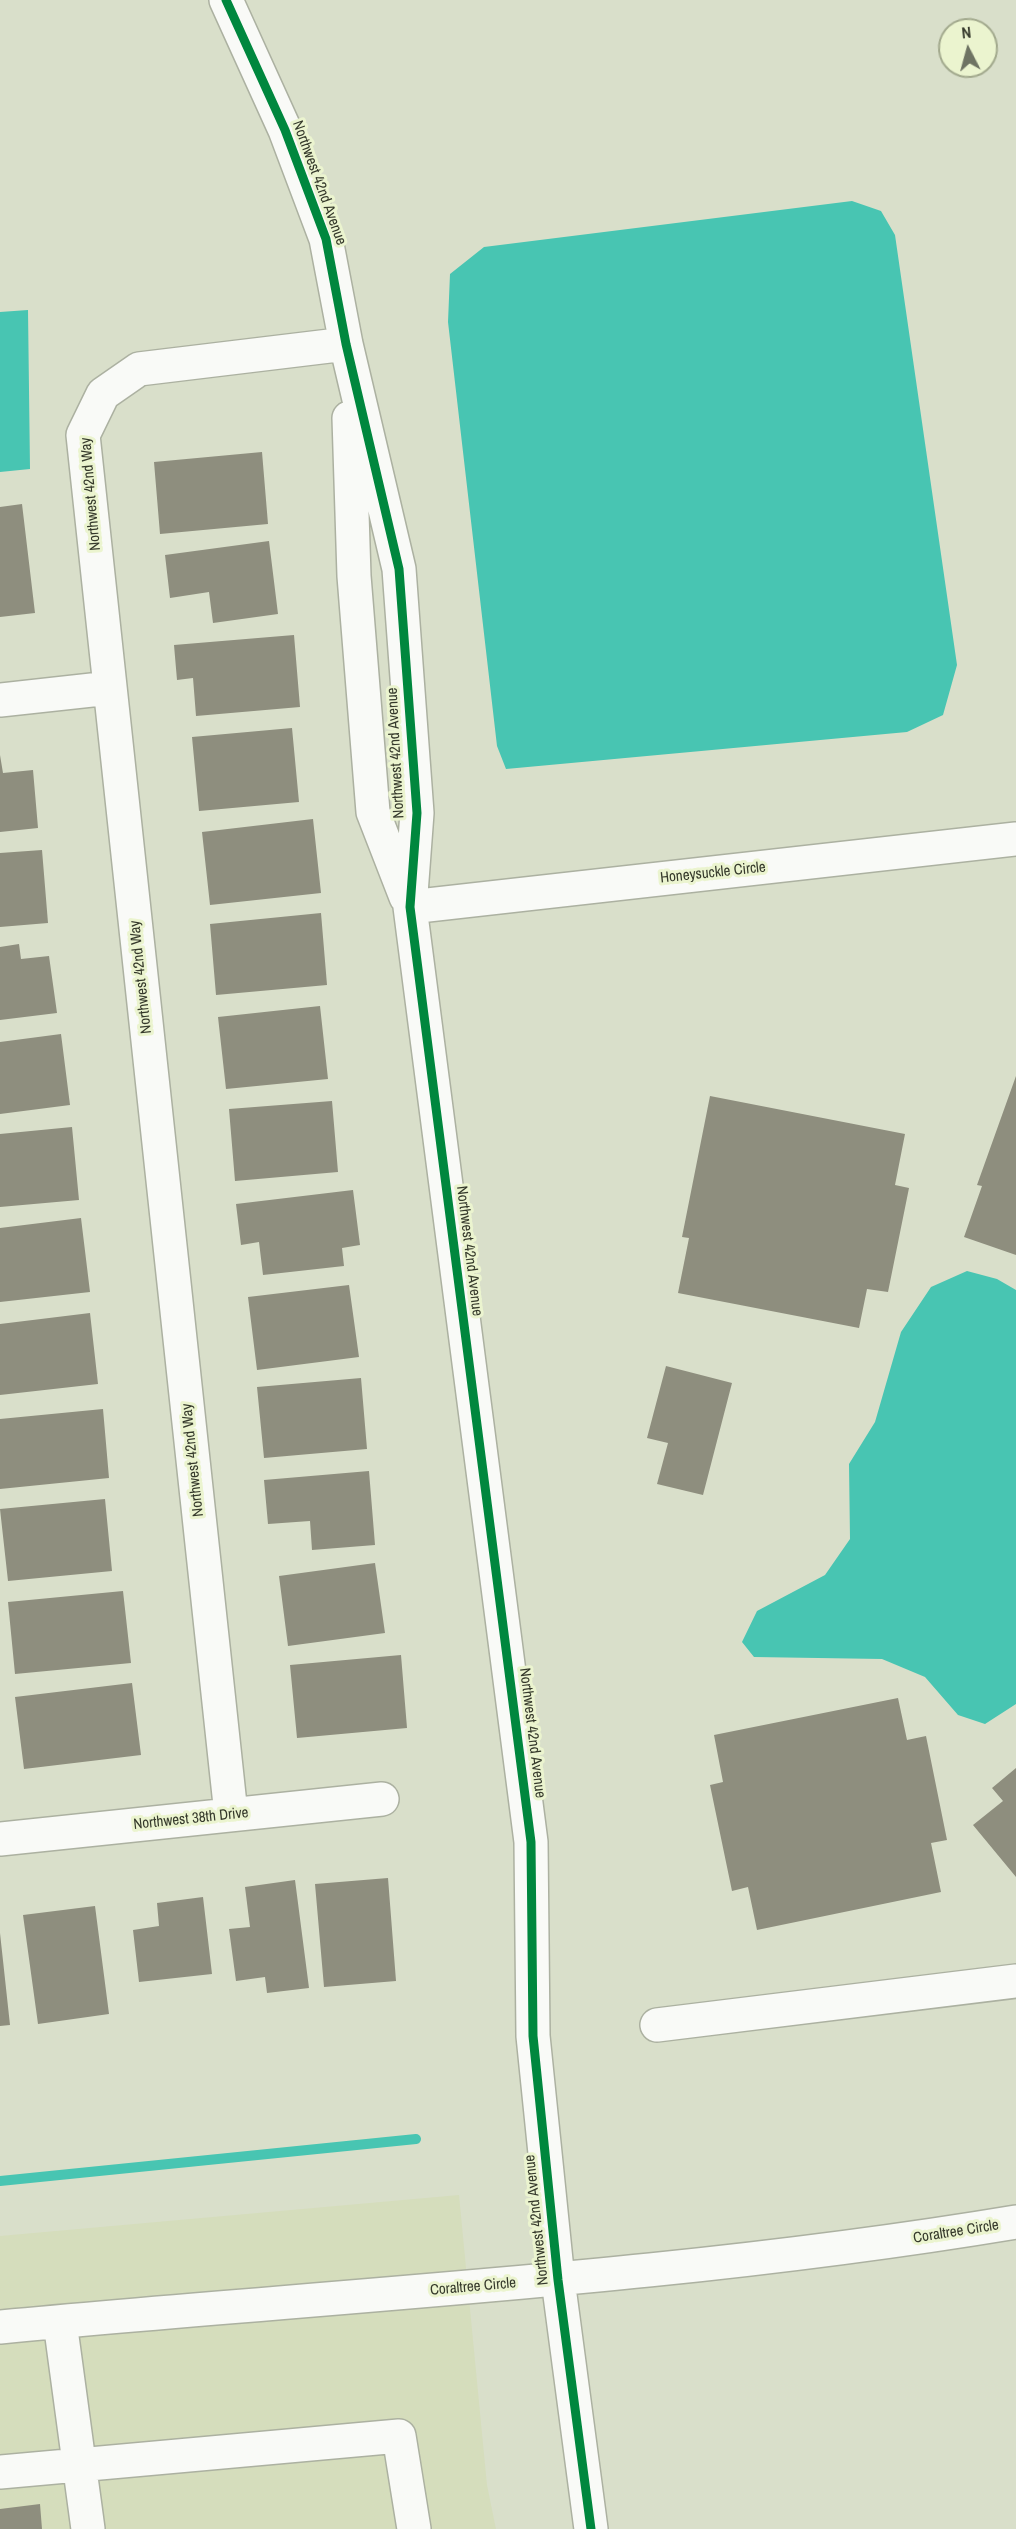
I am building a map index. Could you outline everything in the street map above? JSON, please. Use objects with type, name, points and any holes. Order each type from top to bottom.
[{"type":"street","name":"Northwest 42nd Avenue","points":[[226,0],[285,130],[326,239],[346,344],[399,569],[417,813],[410,907],[531,1842],[533,2036],[558,2280],[591,2529]]},
{"type":"street","name":"Northwest 42nd Avenue","points":[[346,344],[358,628],[373,812],[410,907]]},
{"type":"street","name":"Northwest 42nd Way","points":[[231,1815],[83,435],[103,394],[139,369],[346,344]]},
{"type":"street","points":[[358,628],[403,624]]},
{"type":"street","points":[[0,700],[110,688]]},
{"type":"street","name":"Honeysuckle Circle","points":[[410,907],[1016,839]]},
{"type":"street","name":"Northwest 38th Drive","points":[[0,1839],[382,1799]]},
{"type":"street","points":[[657,2025],[1016,1981]]},
{"type":"street","name":"Coraltree Circle","points":[[0,2327],[558,2280],[894,2242],[1016,2222]]},
{"type":"street","points":[[60,2322],[88,2529]]},
{"type":"street","points":[[0,2472],[399,2436],[414,2529]]},
{"type":"shaded area","points":[[459,2195],[487,2485],[496,2529],[0,2529],[0,2236]]},
{"type":"water","points":[[852,201],[881,211],[895,235],[957,665],[943,715],[907,732],[506,769],[497,746],[448,322],[450,274],[484,247]]},
{"type":"water","points":[[28,310],[30,469],[0,472],[0,312]]},
{"type":"water","points":[[967,1271],[997,1279],[1016,1290],[1016,1704],[985,1724],[958,1715],[925,1677],[882,1659],[754,1657],[742,1642],[757,1611],[825,1575],[850,1539],[849,1464],[875,1422],[901,1332],[931,1287]]},
{"type":"building","points":[[262,452],[268,524],[160,534],[154,462]]},
{"type":"building","points":[[22,504],[35,613],[0,617],[0,507]]},
{"type":"building","points":[[269,541],[278,614],[213,623],[209,592],[170,598],[165,555]]},
{"type":"building","points":[[294,635],[300,707],[196,716],[193,678],[177,680],[174,645]]},
{"type":"building","points":[[292,728],[299,802],[199,811],[192,737]]},
{"type":"building","points":[[0,755],[3,773],[33,770],[38,828],[0,832]]},
{"type":"building","points":[[313,819],[321,893],[210,905],[202,832]]},
{"type":"building","points":[[42,850],[48,923],[0,927],[0,853]]},
{"type":"building","points":[[321,913],[327,985],[216,995],[210,924]]},
{"type":"building","points":[[19,944],[21,959],[49,956],[57,1013],[0,1020],[0,947]]},
{"type":"building","points":[[320,1006],[328,1079],[226,1089],[218,1017]]},
{"type":"building","points":[[61,1034],[70,1105],[0,1114],[0,1042]]},
{"type":"building","points":[[1016,1076],[1016,1255],[964,1237],[982,1186],[977,1185]]},
{"type":"building","points":[[710,1096],[905,1134],[895,1185],[909,1188],[888,1292],[867,1289],[859,1328],[678,1293],[689,1238],[682,1237]]},
{"type":"building","points":[[332,1101],[338,1172],[235,1181],[229,1109]]},
{"type":"building","points":[[72,1127],[79,1200],[0,1207],[0,1134]]},
{"type":"building","points":[[353,1190],[360,1245],[342,1248],[344,1266],[263,1275],[259,1242],[241,1245],[236,1204]]},
{"type":"building","points":[[81,1218],[90,1292],[0,1302],[0,1228]]},
{"type":"building","points":[[349,1285],[359,1357],[257,1370],[248,1297]]},
{"type":"building","points":[[90,1313],[98,1384],[0,1395],[0,1324]]},
{"type":"building","points":[[666,1366],[732,1383],[703,1495],[657,1484],[668,1443],[647,1438]]},
{"type":"building","points":[[361,1378],[367,1449],[264,1458],[257,1387]]},
{"type":"building","points":[[103,1409],[109,1478],[0,1489],[0,1419]]},
{"type":"building","points":[[369,1471],[375,1545],[312,1550],[310,1521],[268,1524],[264,1480]]},
{"type":"building","points":[[105,1499],[112,1571],[8,1581],[0,1509]]},
{"type":"building","points":[[375,1563],[385,1633],[288,1646],[279,1576]]},
{"type":"building","points":[[123,1591],[131,1663],[15,1674],[8,1602]]},
{"type":"building","points":[[401,1655],[407,1728],[297,1738],[290,1665]]},
{"type":"building","points":[[132,1683],[141,1755],[24,1769],[15,1697]]},
{"type":"building","points":[[898,1698],[907,1740],[926,1736],[947,1840],[931,1843],[941,1892],[757,1930],[748,1887],[732,1891],[710,1785],[723,1782],[714,1735]]},
{"type":"building","points":[[1016,1768],[1016,1877],[973,1825],[1003,1801],[992,1788]]},
{"type":"building","points":[[388,1878],[396,1981],[324,1987],[315,1884]]},
{"type":"building","points":[[295,1880],[309,1988],[267,1993],[265,1977],[236,1981],[229,1929],[250,1927],[245,1887]]},
{"type":"building","points":[[203,1897],[212,1974],[139,1982],[133,1930],[159,1926],[157,1903]]},
{"type":"building","points":[[95,1906],[109,2014],[38,2024],[23,1915]]},
{"type":"building","points":[[0,1933],[10,2025],[0,2026]]},
{"type":"building","points":[[40,2504],[42,2529],[0,2529],[0,2509]]},
{"type":"waterway","points":[[0,2181],[416,2139]]},
{"type":"cycle path","points":[[226,0],[285,130],[326,239],[346,344],[399,569],[417,813],[410,907],[531,1842],[533,2036],[558,2280],[591,2529]]}]
